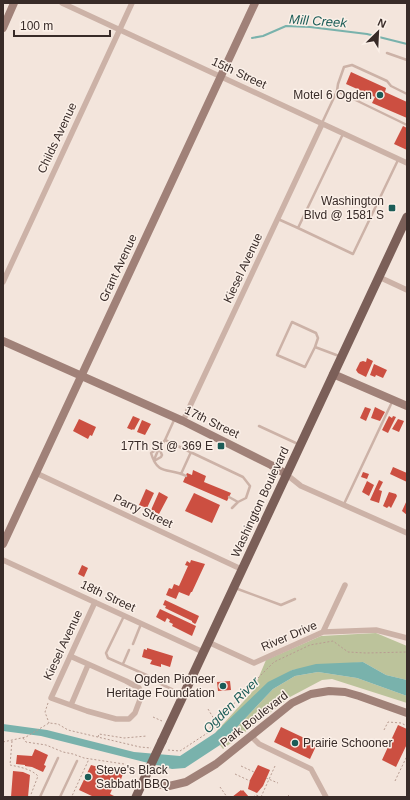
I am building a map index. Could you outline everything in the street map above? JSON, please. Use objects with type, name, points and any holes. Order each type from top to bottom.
[{"type":"main road","name":"Washington Boulevard","points":[[136,797],[407,217]]},
{"type":"street","points":[[3,28],[14,3]]},
{"type":"street","name":"15th Street","points":[[62,3],[407,163]]},
{"type":"street","name":"Childs Avenue","points":[[3,282],[132,3]]},
{"type":"street","name":"Grant Avenue","points":[[3,544],[255,3]]},
{"type":"street","name":"Kiesel Avenue","points":[[179,419],[278,219],[322,124]]},
{"type":"street","points":[[378,277],[407,290]]},
{"type":"street","name":"17th Street","points":[[3,341],[179,419],[271,465],[286,474],[301,486],[407,532]]},
{"type":"street","points":[[333,374],[407,406]]},
{"type":"street","name":"Parry Street","points":[[36,473],[241,570]]},
{"type":"street","name":"18th Street","points":[[3,560],[203,652]]},
{"type":"street","points":[[323,632],[345,585]]},
{"type":"street","name":"Kiesel Avenue","points":[[51,698],[95,602]]},
{"type":"street","name":"River Drive","points":[[208,642],[254,663],[323,632],[376,630],[407,638]]},
{"type":"street","points":[[51,698],[100,715],[121,720],[132,717],[139,703],[141,693],[139,688],[70,656]]},
{"type":"street","points":[[71,705],[88,665]]},
{"type":"street","name":"Park Boulevard","points":[[144,778],[169,786],[186,782],[216,764],[292,703],[310,694],[329,691],[345,692],[407,713]]},
{"type":"street","points":[[251,736],[259,744],[311,769],[326,797]]},
{"type":"lane","points":[[387,53],[407,60]]},
{"type":"lane","points":[[322,124],[338,91],[338,84],[344,67],[352,65],[386,81],[391,86],[407,94]]},
{"type":"lane","points":[[338,91],[407,125]]},
{"type":"lane","points":[[298,228],[343,134]]},
{"type":"lane","points":[[278,219],[353,254],[399,159]]},
{"type":"lane","points":[[292,322],[316,333],[318,338],[315,347],[305,367],[278,355],[292,322]]},
{"type":"lane","points":[[315,347],[341,357]]},
{"type":"lane","points":[[344,504],[393,400]]},
{"type":"lane","points":[[179,419],[159,448],[151,453],[155,464],[161,470],[186,476]]},
{"type":"lane","points":[[259,426],[300,445]]},
{"type":"lane","points":[[165,440],[243,476],[250,486],[246,498],[238,502],[232,508]]},
{"type":"lane","points":[[154,461],[162,455],[159,448]]},
{"type":"lane","points":[[180,474],[191,452]]},
{"type":"lane","points":[[229,497],[238,502]]},
{"type":"lane","points":[[233,587],[281,605],[295,599]]},
{"type":"lane","points":[[124,616],[106,653],[108,658],[151,677],[183,695]]},
{"type":"lane","points":[[132,644],[142,624]]},
{"type":"lane","points":[[122,664],[129,650]]},
{"type":"lane","points":[[40,797],[58,758]]},
{"type":"lane","points":[[61,797],[77,761]]},
{"type":"path","points":[[167,750],[180,751],[208,733],[214,728],[239,697],[274,662],[310,645],[333,641],[348,652],[407,652]]},
{"type":"path","points":[[49,723],[45,708],[51,698]]},
{"type":"path","points":[[208,709],[214,719],[208,733]]},
{"type":"path","points":[[153,717],[170,724]]},
{"type":"path","points":[[384,730],[388,722],[401,723],[407,726]]},
{"type":"path","points":[[3,742],[26,737],[49,723],[58,724],[68,730],[140,747],[153,748]]},
{"type":"path","points":[[98,737],[99,734],[124,738],[147,736]]},
{"type":"path","points":[[22,738],[26,742],[46,745],[84,758],[124,764],[131,769]]},
{"type":"path","points":[[12,740],[10,765],[35,773],[38,776],[30,797]]},
{"type":"path","points":[[395,781],[407,756]]},
{"type":"path","points":[[75,797],[72,796],[89,759]]},
{"type":"path","points":[[241,766],[254,772]]},
{"type":"path","points":[[253,797],[256,794],[261,797],[275,766]]},
{"type":"path","points":[[235,774],[250,782]]},
{"type":"path","points":[[266,778],[278,783]]},
{"type":"path","points":[[220,787],[227,797]]},
{"type":"path","points":[[261,787],[265,789]]},
{"type":"path","points":[[222,797],[224,793]]},
{"type":"green space","points":[[376,633],[407,646],[407,680],[386,675],[363,662],[292,670],[215,733],[253,691],[266,660],[321,636]]},
{"type":"green space","points":[[318,672],[357,678],[407,696],[407,703],[332,679],[322,680],[290,697],[223,749],[220,745],[273,689],[295,676]]},
{"type":"water","points":[[363,662],[386,675],[407,680],[407,696],[357,678],[318,672],[295,676],[273,689],[220,745],[185,768],[172,769],[41,736],[3,731],[3,724],[47,730],[134,752],[180,756],[215,733],[268,682],[292,670],[316,664]]},
{"type":"building","name":"Motel 6 Ogden","points":[[351,72],[386,88],[385,92],[407,102],[407,118],[372,103],[375,97],[346,84]]},
{"type":"building","points":[[403,126],[407,128],[407,150],[394,144]]},
{"type":"building","points":[[367,358],[373,361],[366,377],[358,373],[356,370],[360,362],[366,362]]},
{"type":"building","points":[[374,364],[387,370],[383,378],[376,375],[375,377],[370,375]]},
{"type":"building","points":[[365,407],[371,409],[366,421],[360,418]]},
{"type":"building","points":[[375,407],[385,412],[380,421],[371,418]]},
{"type":"building","points":[[133,416],[140,419],[134,430],[132,430],[127,428]]},
{"type":"building","points":[[389,416],[392,418],[393,416],[396,417],[388,433],[382,430]]},
{"type":"building","points":[[79,419],[96,427],[92,436],[90,435],[88,439],[73,431]]},
{"type":"building","points":[[398,419],[404,421],[399,432],[392,429]]},
{"type":"building","points":[[142,420],[151,424],[145,435],[137,432]]},
{"type":"building","points":[[393,467],[407,473],[407,482],[390,474]]},
{"type":"building","points":[[193,470],[206,476],[204,482],[231,493],[227,501],[183,482],[187,473],[192,475]]},
{"type":"building","points":[[363,472],[369,474],[367,479],[361,477]]},
{"type":"building","points":[[379,480],[383,482],[379,490],[382,491],[379,503],[370,500]]},
{"type":"building","points":[[367,481],[374,485],[369,496],[362,492]]},
{"type":"building","points":[[146,489],[154,493],[147,508],[139,505]]},
{"type":"building","points":[[159,492],[168,497],[159,514],[151,510]]},
{"type":"building","points":[[389,492],[396,494],[397,496],[391,508],[389,506],[387,508],[383,506]]},
{"type":"building","points":[[194,493],[220,505],[212,523],[185,511]]},
{"type":"building","points":[[407,500],[407,515],[402,511]]},
{"type":"building","points":[[191,560],[205,564],[192,592],[189,596],[179,592],[176,599],[166,595],[169,588],[172,589],[174,584],[179,586],[188,566],[185,565],[187,561],[190,563]]},
{"type":"building","points":[[82,565],[88,568],[84,577],[78,574]]},
{"type":"building","points":[[165,600],[199,616],[196,623],[195,624],[192,621],[165,608],[166,606],[163,605]]},
{"type":"building","points":[[160,609],[196,626],[192,636],[172,626],[173,624],[169,622],[170,620],[167,618],[165,622],[156,617]]},
{"type":"building","points":[[147,648],[173,656],[170,667],[161,664],[161,667],[150,664],[152,660],[142,657],[144,649],[147,650]]},
{"type":"building","points":[[230,681],[231,690],[218,691],[217,682]]},
{"type":"building","points":[[398,725],[407,729],[407,744],[396,767],[382,760]]},
{"type":"building","name":"Prairie Schooner","points":[[281,727],[317,744],[310,759],[274,742]]},
{"type":"building","points":[[35,749],[48,755],[43,772],[32,767],[16,764],[17,755],[32,756]]},
{"type":"building","points":[[91,765],[120,773],[121,768],[125,768],[119,785],[115,783],[110,794],[114,796],[113,797],[94,797],[79,790]]},
{"type":"building","points":[[258,765],[270,770],[263,786],[257,793],[248,789],[250,780]]},
{"type":"building","points":[[13,771],[23,772],[30,775],[28,797],[11,797]]},
{"type":"building","points":[[243,790],[249,797],[232,797]]},
{"type":"waterway","name":"Mill Creek","points":[[252,38],[263,36],[286,26],[310,27],[367,34],[407,44]]},
{"type":"place","name":"Motel 6 Ogden","points":[[380,95]]},
{"type":"place","name":"Washington Blvd @ 1581 S","points":[[392,208]]},
{"type":"place","name":"17Th St @ 369 E","points":[[221,446]]},
{"type":"place","name":"Ogden Pioneer Heritage Foundation","points":[[223,686]]},
{"type":"place","name":"Prairie Schooner","points":[[295,743]]},
{"type":"place","name":"Steve's Black Sabbath BBQ","points":[[88,777]]},
{"type":"water label","name":"Ogden River","points":[[231,705]]}]
